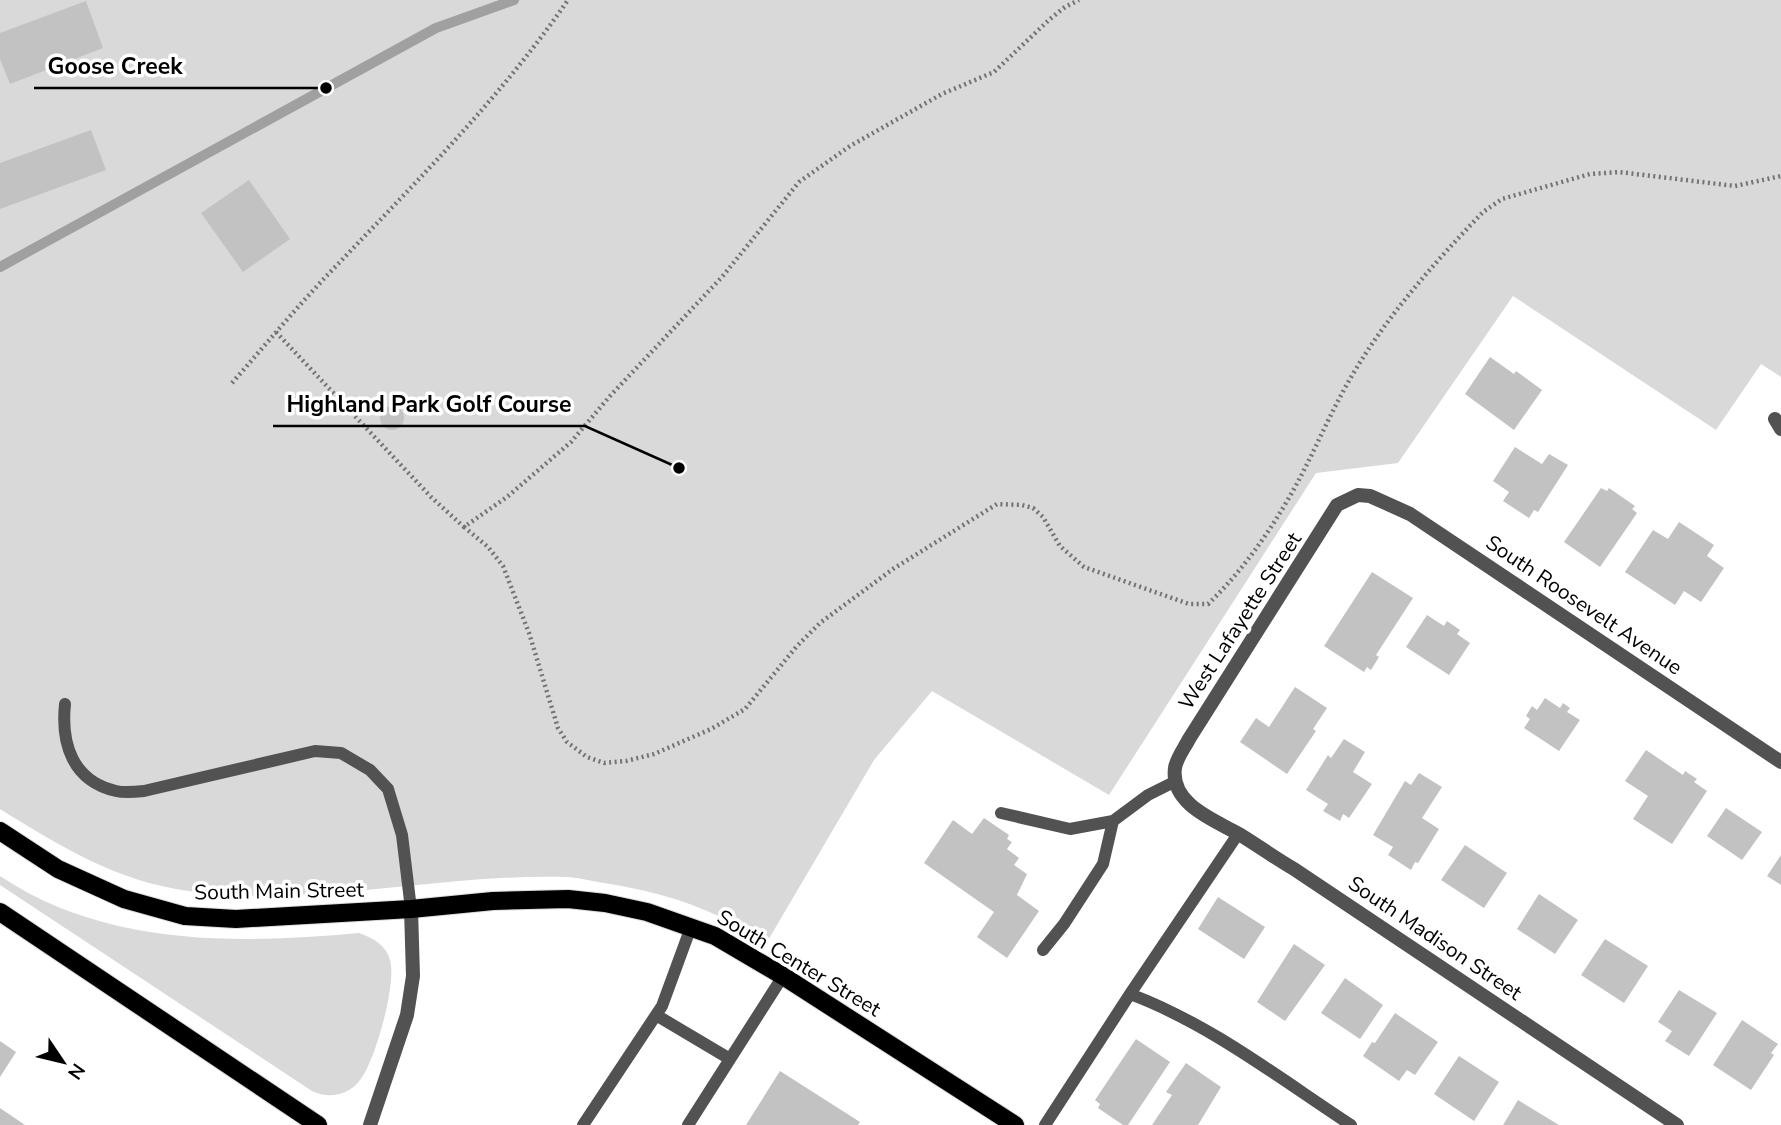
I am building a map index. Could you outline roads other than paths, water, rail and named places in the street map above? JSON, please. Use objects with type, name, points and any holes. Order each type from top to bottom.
[{"type":"main road","name":"South Main Street","points":[[0,831],[58,869],[124,899],[185,916],[236,919],[411,909]]},
{"type":"main road","name":"South Center Street","points":[[411,909],[493,901],[568,899],[647,912],[691,927],[715,936],[783,976],[1015,1125]]},
{"type":"main road","points":[[0,912],[318,1125]]},
{"type":"street","name":"South Roosevelt Avenue","points":[[1358,495],[1382,500],[1410,514],[1781,762]]},
{"type":"street","name":"West Lafayette Street","points":[[1176,781],[1175,766],[1189,739],[1337,505],[1358,495]]},
{"type":"street","name":"South Madison Street","points":[[1176,781],[1181,794],[1196,809],[1238,834],[1677,1125]]},
{"type":"street","points":[[370,1125],[407,1015],[413,976],[411,909]]},
{"type":"lane","points":[[65,704],[63,726],[66,747],[76,765],[96,785],[118,792],[144,791],[315,751],[341,753],[369,770],[388,789],[402,835],[411,909]]},
{"type":"lane","points":[[1001,813],[1070,828],[1113,821],[1148,795],[1176,781]]},
{"type":"lane","points":[[1043,950],[1064,924],[1103,864],[1113,821]]},
{"type":"lane","points":[[1045,1125],[1238,834]]},
{"type":"lane","points":[[583,1125],[662,1006],[691,927]]},
{"type":"lane","points":[[688,1125],[783,976]]},
{"type":"lane","points":[[1130,994],[1166,1007],[1204,1028],[1350,1125]]},
{"type":"lane","points":[[656,1015],[730,1059]]},
{"type":"waterway","points":[[0,267],[436,28],[514,0]]},
{"type":"place","name":"Goose Creek","points":[[326,88]]},
{"type":"place","name":"Highland Park Golf Course","points":[[679,468]]}]
